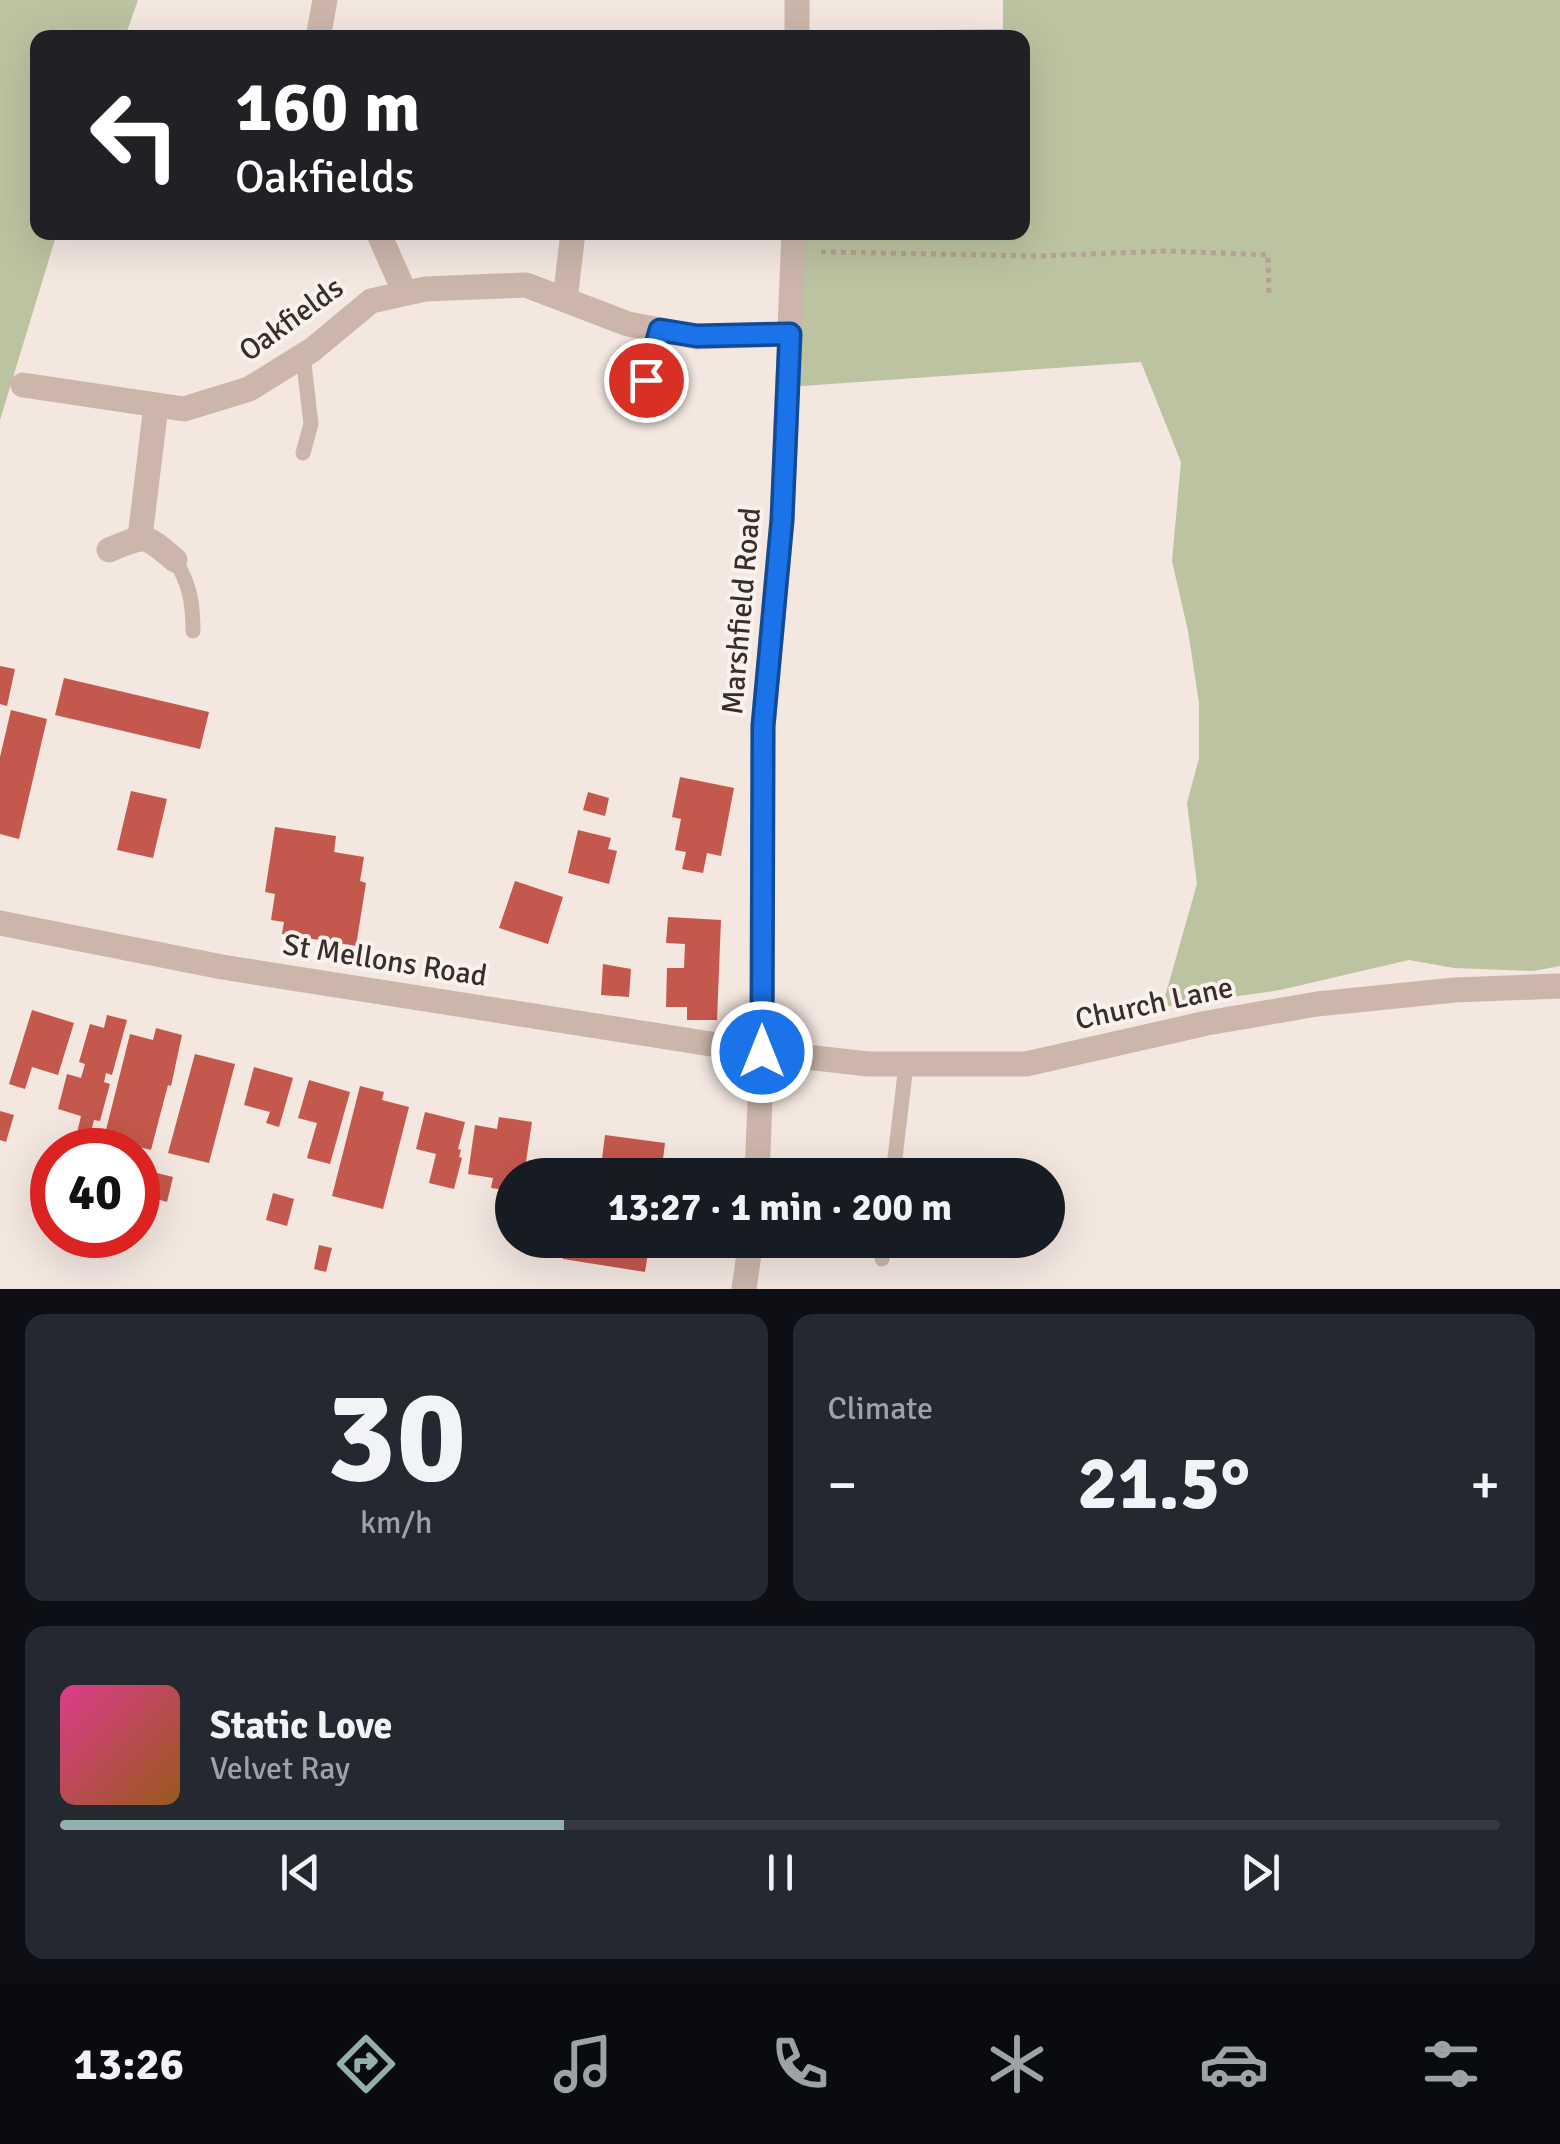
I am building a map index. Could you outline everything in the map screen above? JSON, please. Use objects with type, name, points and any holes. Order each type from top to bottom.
[{"type":"street","points":[[319,30],[324,0]]},
{"type":"street","points":[[797,30],[798,0]]},
{"type":"street","points":[[382,240],[406,293]]},
{"type":"street","points":[[565,300],[572,240]]},
{"type":"street","name":"Marshfield Road","points":[[758,1158],[762,1052],[763,726],[782,520],[794,240]]},
{"type":"street","name":"Oakfields","points":[[23,385],[184,408],[249,389],[303,356],[371,301],[425,288],[526,285],[628,324],[660,330],[697,336],[790,334]]},
{"type":"street","points":[[646,380],[660,330]]},
{"type":"street","points":[[140,537],[156,406]]},
{"type":"street","points":[[109,550],[140,537],[151,540],[176,560]]},
{"type":"street","name":"St Mellons Road","points":[[0,923],[222,967],[762,1052]]},
{"type":"street","name":"Church Lane","points":[[762,1052],[868,1064],[1026,1064],[1206,1023],[1317,1004],[1455,990],[1560,986]]},
{"type":"street","points":[[744,1289],[748,1258]]},
{"type":"lane","points":[[303,356],[311,424],[303,453]]},
{"type":"lane","points":[[176,560],[193,601],[193,631]]},
{"type":"lane","points":[[894,1158],[906,1065]]},
{"type":"path","points":[[794,240],[827,252],[1268,255],[1270,297]]},
{"type":"green space","points":[[0,0],[138,0],[127,30],[30,30],[30,240],[55,240],[0,420]]},
{"type":"green space","points":[[1003,0],[1560,0],[1560,966],[1533,971],[1454,968],[1409,960],[1280,990],[1162,1007],[1197,884],[1187,803],[1199,758],[1199,703],[1172,561],[1181,462],[1141,362],[788,387],[794,240],[1030,240],[1030,30],[934,30],[1003,29]]},
{"type":"building","points":[[0,666],[15,669],[7,706],[0,704]]},
{"type":"building","points":[[64,678],[209,712],[200,749],[55,715]]},
{"type":"building","points":[[11,710],[47,719],[19,839],[0,834],[0,757]]},
{"type":"building","points":[[680,777],[734,788],[721,856],[707,853],[703,873],[682,869],[686,852],[675,850],[681,819],[672,817]]},
{"type":"building","points":[[131,791],[167,799],[153,858],[117,850]]},
{"type":"building","points":[[588,792],[609,798],[605,816],[583,810]]},
{"type":"building","points":[[275,827],[336,836],[334,852],[364,857],[360,881],[366,883],[356,946],[282,934],[284,922],[271,920],[275,894],[265,892]]},
{"type":"building","points":[[578,830],[611,838],[608,849],[617,851],[609,884],[568,873]]},
{"type":"building","points":[[515,881],[563,897],[548,944],[499,928]]},
{"type":"building","points":[[668,917],[721,920],[717,1020],[687,1020],[687,1007],[666,1007],[667,968],[684,968],[685,944],[666,943]]},
{"type":"building","points":[[603,964],[631,969],[629,997],[601,995]]},
{"type":"building","points":[[32,1010],[74,1023],[58,1075],[32,1067],[25,1089],[9,1084]]},
{"type":"building","points":[[107,1015],[127,1020],[112,1075],[106,1073],[104,1082],[110,1084],[100,1121],[94,1120],[92,1128],[78,1128],[81,1116],[58,1109],[67,1074],[81,1078],[85,1064],[79,1062],[90,1024],[104,1028]]},
{"type":"building","points":[[156,1028],[182,1035],[157,1128],[106,1128],[130,1034],[153,1040]]},
{"type":"building","points":[[195,1054],[235,1064],[209,1163],[168,1153]]},
{"type":"building","points":[[254,1067],[293,1078],[279,1127],[266,1123],[270,1112],[244,1105]]},
{"type":"building","points":[[309,1080],[350,1092],[330,1164],[307,1158],[317,1123],[298,1118]]},
{"type":"building","points":[[360,1086],[384,1092],[382,1100],[409,1107],[383,1209],[332,1196]]},
{"type":"building","points":[[0,1111],[14,1115],[6,1142],[0,1140]]},
{"type":"building","points":[[425,1112],[465,1122],[454,1189],[429,1183],[436,1154],[416,1149]]},
{"type":"building","points":[[499,1117],[532,1122],[527,1158],[495,1158],[495,1189],[491,1188],[493,1178],[468,1174],[475,1125],[497,1129]]},
{"type":"building","points":[[605,1135],[665,1143],[663,1158],[602,1158]]},
{"type":"building","points":[[160,1174],[173,1177],[167,1202],[160,1200]]},
{"type":"building","points":[[273,1193],[294,1199],[287,1226],[266,1220]]},
{"type":"building","points":[[319,1245],[332,1248],[326,1272],[314,1269]]},
{"type":"building","points":[[563,1258],[647,1258],[645,1272]]},
{"type":"route","points":[[646,380],[660,330],[697,336],[790,334],[782,520],[763,726],[762,1052]]}]
